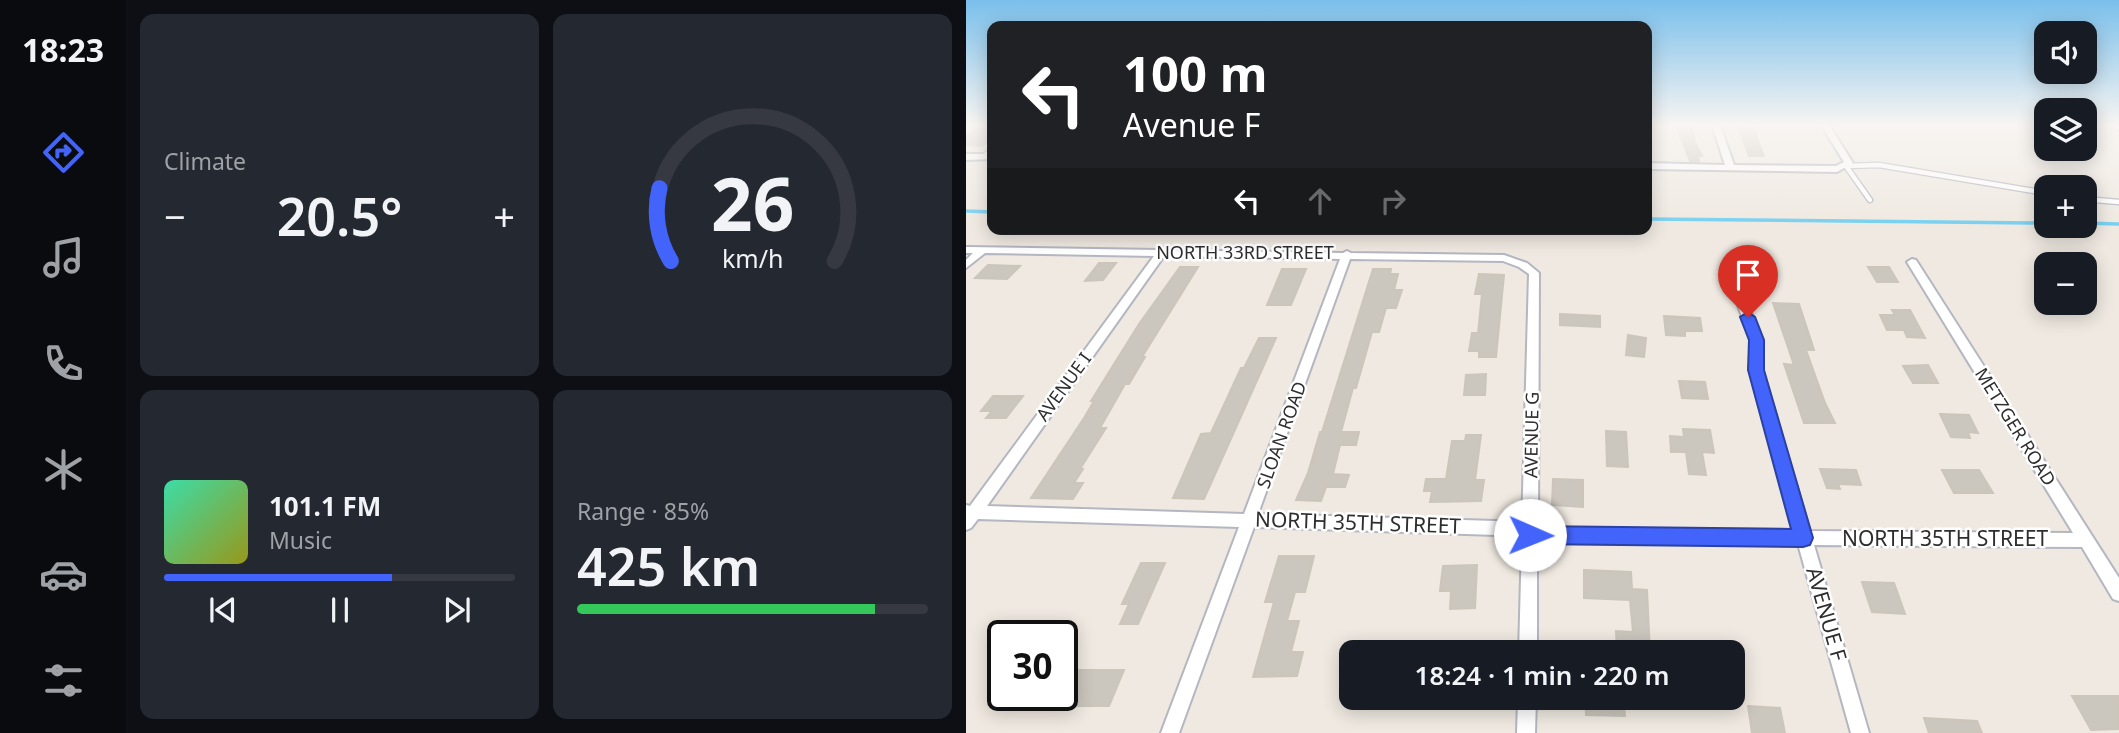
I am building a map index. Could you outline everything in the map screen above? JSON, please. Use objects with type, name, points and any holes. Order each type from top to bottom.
[{"type":"street","points":[[1727,159],[1730,167]]},
{"type":"street","points":[[1652,166],[1837,169],[1849,163],[1847,159]]},
{"type":"street","name":"NORTH 33RD STREET","points":[[966,250],[1504,258],[1523,265]]},
{"type":"street","points":[[966,265],[982,251]]},
{"type":"street","name":"AVENUE I","points":[[969,515],[1162,252]]},
{"type":"street","name":"SLOAN ROAD","points":[[1170,733],[1251,520],[1347,254]]},
{"type":"street","name":"METZGER ROAD","points":[[1912,262],[2119,593]]},
{"type":"street","name":"AVENUE G","points":[[1523,265],[1534,273],[1528,640]]},
{"type":"street","name":"AVENUE F","points":[[1739,294],[1756,340],[1756,370],[1860,733]]},
{"type":"street","name":"NORTH 35TH STREET","points":[[969,515],[1496,528],[1530,535],[2086,540]]},
{"type":"street","points":[[1526,733],[1527,710]]},
{"type":"lane","points":[[1846,166],[1879,165],[2034,191]]},
{"type":"lane","points":[[1846,166],[1870,200]]},
{"type":"lane","points":[[2097,200],[2119,202]]},
{"type":"building","points":[[1738,254],[1756,254],[1764,280],[1746,279]]},
{"type":"building","points":[[1099,263],[1116,263],[1103,280],[1085,281]]},
{"type":"building","points":[[988,265],[1020,266],[1007,279],[975,278]]},
{"type":"building","points":[[1180,267],[1198,267],[1100,428],[1106,428],[1080,469],[1083,469],[1074,483],[1083,483],[1073,499],[1031,498],[1084,418],[1094,401],[1091,401],[1139,324]]},
{"type":"building","points":[[1868,267],[1889,267],[1898,282],[1877,282]]},
{"type":"building","points":[[1282,269],[1306,269],[1291,305],[1267,305]]},
{"type":"building","points":[[1373,269],[1391,269],[1390,274],[1398,274],[1394,290],[1402,290],[1396,308],[1386,308],[1379,332],[1372,332],[1356,388],[1353,388],[1341,432],[1359,432],[1356,445],[1340,445],[1333,474],[1349,475],[1345,487],[1326,487],[1321,501],[1296,500],[1322,432]]},
{"type":"building","points":[[1479,274],[1504,275],[1496,357],[1479,357],[1479,351],[1469,351],[1472,333],[1478,333],[1482,294],[1475,294]]},
{"type":"building","points":[[1773,303],[1799,304],[1814,350],[1806,350],[1835,423],[1804,423],[1784,364],[1794,365]]},
{"type":"building","points":[[1892,310],[1910,310],[1925,338],[1907,337],[1904,330],[1887,330],[1880,315],[1895,315]]},
{"type":"building","points":[[1560,314],[1600,316],[1600,327],[1560,325]]},
{"type":"building","points":[[1664,316],[1700,318],[1702,331],[1685,331],[1685,336],[1666,335]]},
{"type":"building","points":[[1628,335],[1646,338],[1644,357],[1626,355]]},
{"type":"building","points":[[1259,338],[1276,338],[1204,499],[1173,498],[1201,434],[1211,433],[1241,368],[1244,368]]},
{"type":"building","points":[[1928,365],[1938,383],[1913,383],[1903,366]]},
{"type":"building","points":[[1486,374],[1485,395],[1464,395],[1466,375]]},
{"type":"building","points":[[1679,381],[1705,382],[1708,399],[1682,398]]},
{"type":"building","points":[[993,396],[1023,396],[1006,418],[986,418],[992,411],[981,411]]},
{"type":"building","points":[[1940,414],[1969,415],[1978,433],[1968,432],[1970,438],[1951,437]]},
{"type":"building","points":[[1683,429],[1710,430],[1714,453],[1702,452],[1706,475],[1689,474],[1686,452],[1671,452],[1670,436],[1684,437]]},
{"type":"building","points":[[1606,431],[1626,432],[1628,467],[1607,466]]},
{"type":"building","points":[[1466,435],[1481,435],[1475,480],[1484,480],[1481,501],[1430,502],[1432,491],[1424,491],[1426,479],[1446,479],[1452,441],[1465,441]]},
{"type":"building","points":[[1820,469],[1856,470],[1861,485],[1838,484],[1840,489],[1827,488]]},
{"type":"building","points":[[1942,470],[1979,470],[1993,493],[1954,493]]},
{"type":"building","points":[[1553,479],[1583,480],[1583,507],[1552,505]]},
{"type":"building","points":[[1279,556],[1314,556],[1305,592],[1295,592],[1287,621],[1299,621],[1291,652],[1303,652],[1297,676],[1253,677],[1274,602],[1265,602]]},
{"type":"building","points":[[1141,563],[1165,563],[1138,624],[1120,624],[1129,604],[1122,604]]},
{"type":"building","points":[[1477,565],[1475,608],[1450,609],[1451,591],[1440,591],[1443,566]]},
{"type":"building","points":[[1584,570],[1631,572],[1632,589],[1647,590],[1649,640],[1616,640],[1616,631],[1633,632],[1630,600],[1584,598]]},
{"type":"building","points":[[1862,582],[1894,583],[1905,614],[1872,612]]},
{"type":"building","points":[[1124,670],[1109,706],[1078,706],[1078,672]]},
{"type":"building","points":[[2072,696],[2119,696],[2119,729],[2091,730]]},
{"type":"building","points":[[1748,706],[1780,708],[1785,733],[1752,733]]},
{"type":"building","points":[[1586,710],[1624,710],[1625,716],[1586,715]]},
{"type":"building","points":[[1924,718],[1977,721],[1982,733],[1929,733]]},
{"type":"waterway","points":[[966,211],[987,212]]},
{"type":"waterway","points":[[1652,219],[2034,223]]},
{"type":"waterway","points":[[2097,223],[2119,224]]},
{"type":"route","points":[[1530,535],[1803,538],[1756,370],[1756,340],[1748,317]]}]
